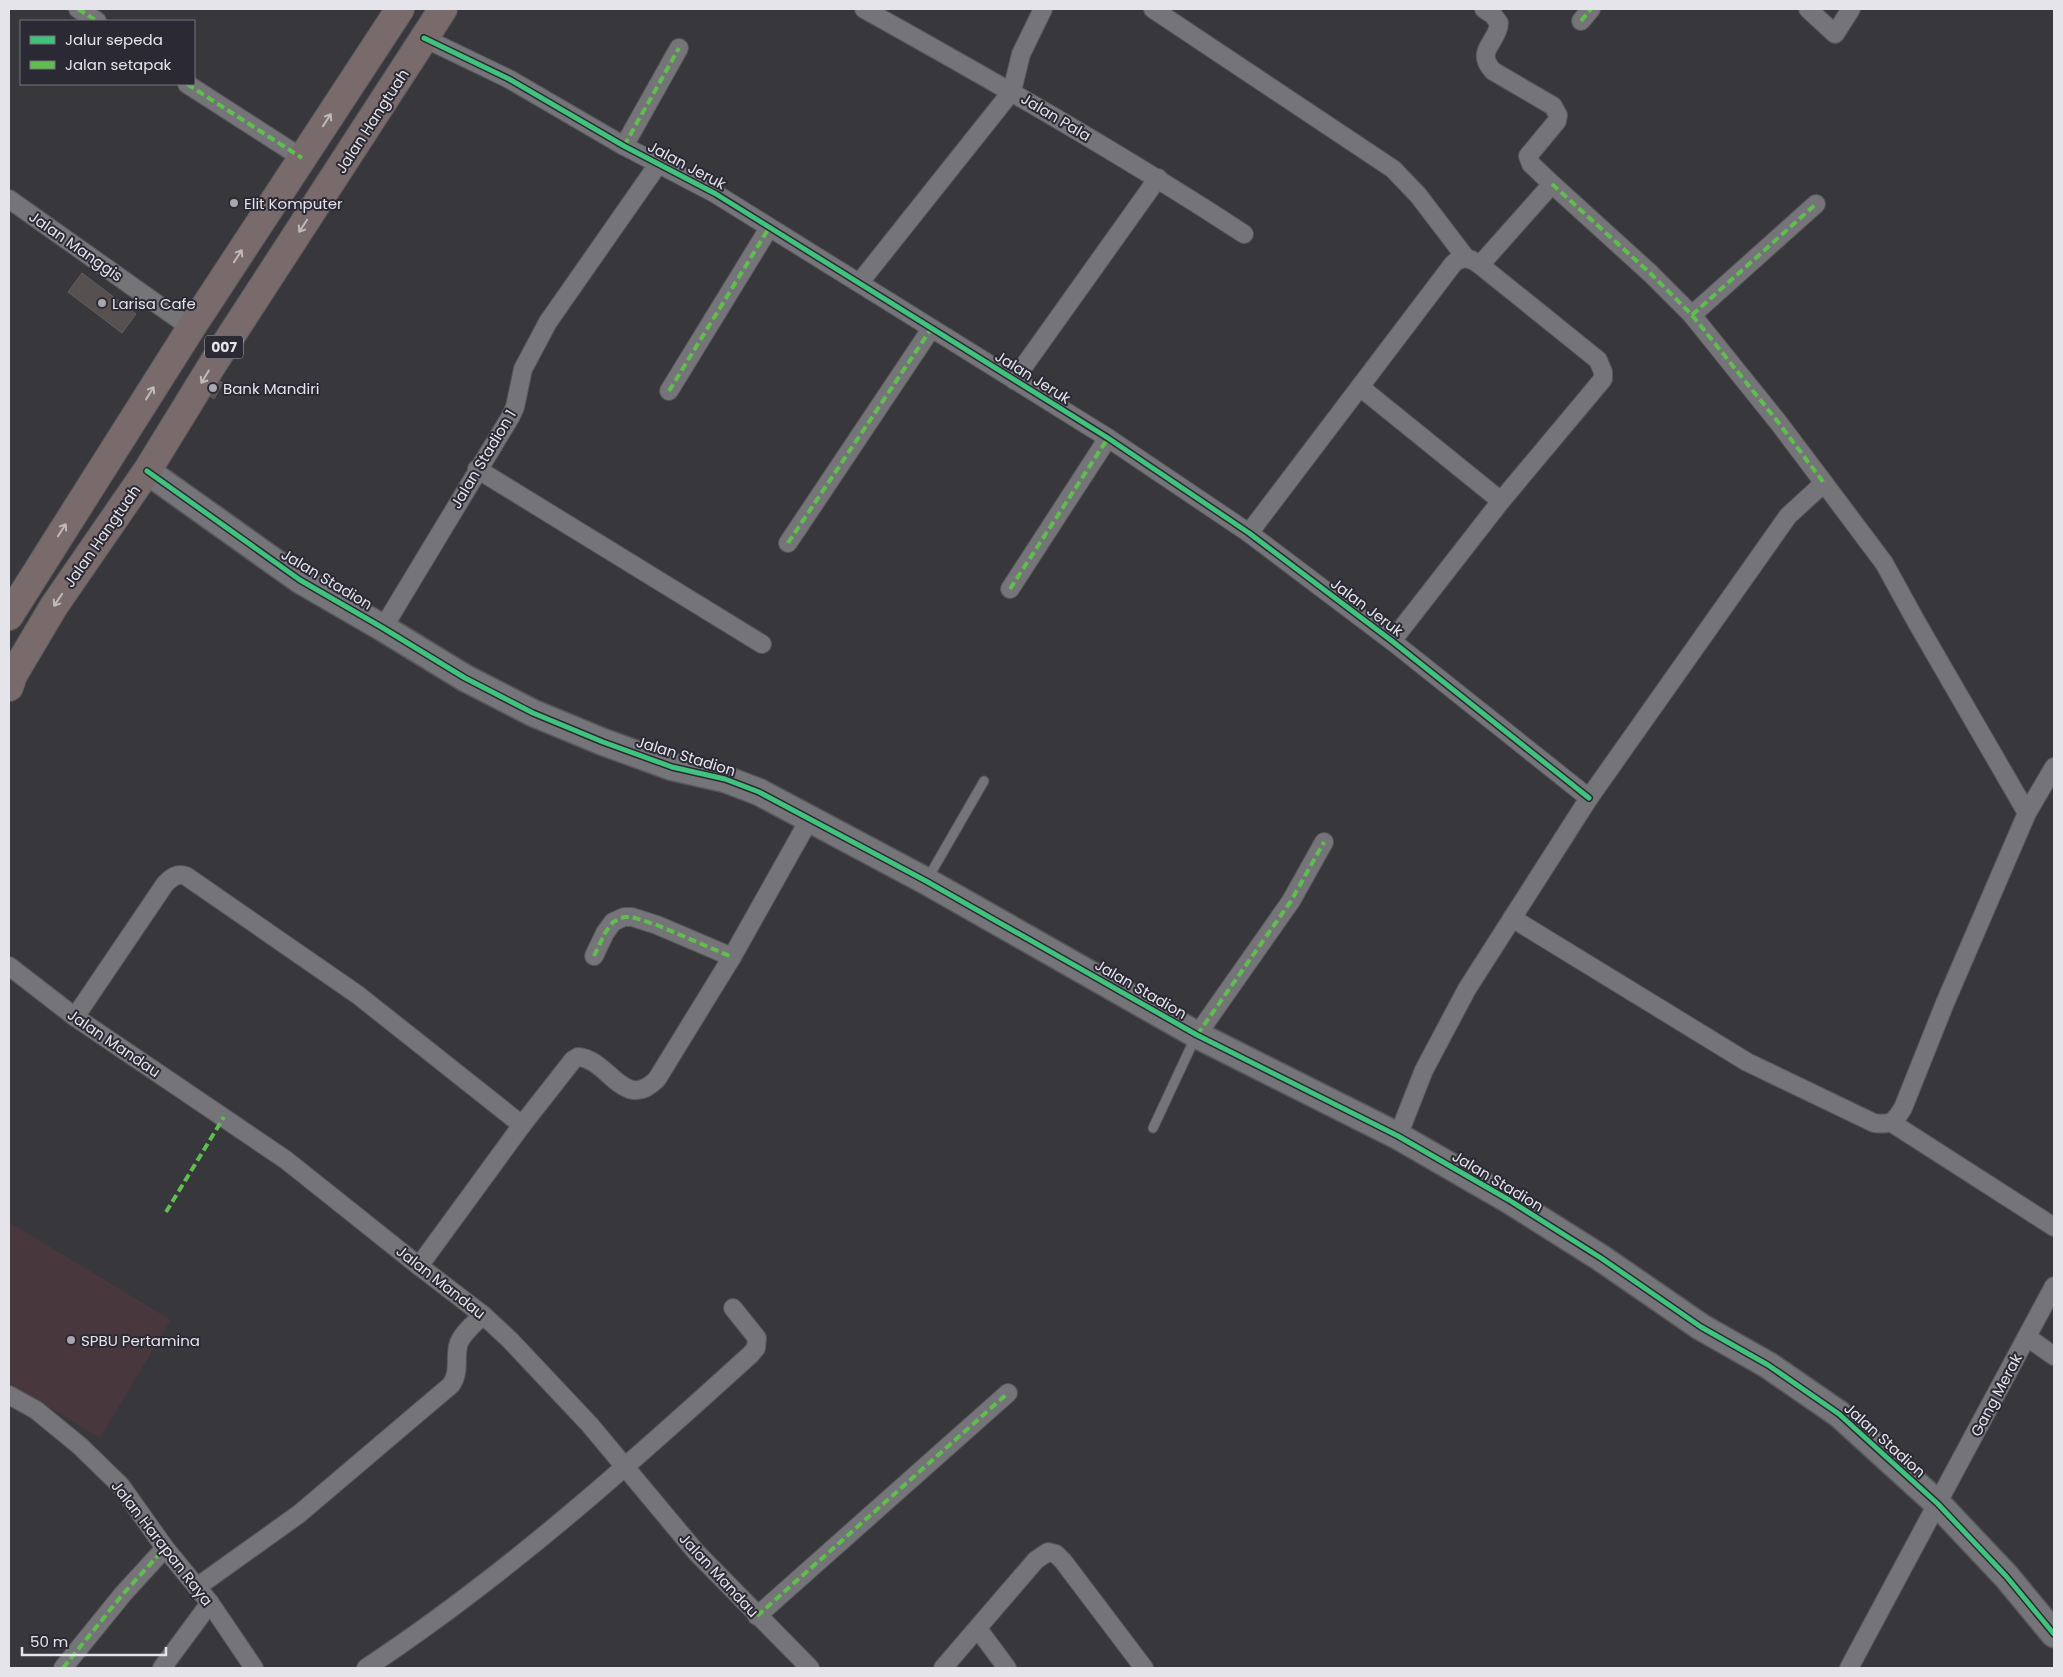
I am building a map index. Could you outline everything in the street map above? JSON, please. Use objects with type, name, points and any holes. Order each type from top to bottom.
[{"type":"highway","name":"007","points":[[9,616],[191,328],[398,9]]},
{"type":"highway","name":"Jalan Hangtuah","points":[[9,687],[13,675],[54,606],[147,471],[214,362],[443,9]]},
{"type":"street","points":[[78,9],[95,20]]},
{"type":"street","name":"Jalan Pala","points":[[864,9],[1012,91],[1158,178],[1244,234]]},
{"type":"street","points":[[860,282],[1012,91],[1021,54],[1043,9]]},
{"type":"street","points":[[1153,9],[1393,169],[1418,195],[1473,261],[1598,360],[1603,372],[1599,385],[1501,501],[1392,641]]},
{"type":"street","points":[[1484,9],[1493,15],[1499,23],[1498,29],[1486,50],[1485,56],[1489,67],[1553,106],[1558,115],[1557,121],[1528,156],[1531,164],[1650,273],[1692,315],[1778,422],[1884,563],[1921,631],[2027,813]]},
{"type":"street","points":[[1808,9],[1834,34],[1852,9]]},
{"type":"street","name":"Jalan Jeruk","points":[[424,38],[509,79],[624,146],[716,194],[1108,438],[1249,533],[1392,641],[1589,798]]},
{"type":"street","points":[[624,146],[679,48]]},
{"type":"street","points":[[190,85],[302,158]]},
{"type":"street","name":"Jalan Stadion 1","points":[[383,628],[511,416],[515,407],[523,369],[548,322],[659,163]]},
{"type":"street","points":[[1014,380],[1158,178]]},
{"type":"street","points":[[1249,533],[1453,264],[1457,260],[1473,261],[1552,184]]},
{"type":"street","name":"Jalan Manggis","points":[[9,199],[191,328]]},
{"type":"street","points":[[1692,315],[1816,204]]},
{"type":"street","points":[[669,391],[769,228]]},
{"type":"street","points":[[788,543],[931,329]]},
{"type":"street","points":[[1360,386],[1501,501]]},
{"type":"street","points":[[1010,589],[1108,438]]},
{"type":"street","points":[[477,470],[762,644]]},
{"type":"street","name":"Jalan Stadion","points":[[147,471],[300,580],[465,678],[533,714],[603,742],[655,761],[725,779],[760,792],[809,820],[926,881],[1197,1034],[1398,1136],[1508,1200],[1601,1258],[1701,1327],[1768,1365],[1838,1414],[1938,1504],[1995,1563],[2054,1634]]},
{"type":"street","points":[[1398,1136],[1424,1070],[1467,989],[1589,798],[1788,516],[1824,483]]},
{"type":"street","points":[[1512,918],[1747,1062],[1874,1123],[1884,1125],[1892,1123],[1903,1108],[1945,1003],[2027,813],[2054,767]]},
{"type":"street","points":[[419,1266],[522,1125],[573,1060],[578,1057],[590,1060],[623,1086],[633,1091],[643,1090],[657,1079],[732,957],[809,820]]},
{"type":"street","points":[[1197,1034],[1291,901],[1324,842]]},
{"type":"street","points":[[75,1017],[166,884],[176,875],[181,874],[358,996],[522,1125]]},
{"type":"street","points":[[594,956],[605,933],[613,922],[624,917],[632,917],[657,925],[702,946],[732,957]]},
{"type":"street","name":"Jalan Mandau","points":[[9,966],[75,1017],[286,1160],[483,1315],[510,1340],[590,1425],[696,1552],[810,1668]]},
{"type":"street","points":[[1892,1123],[2054,1227]]},
{"type":"street","name":"Gang Merak","points":[[1849,1668],[2054,1286]]},
{"type":"street","points":[[366,1668],[496,1574],[624,1468],[756,1348],[758,1343],[755,1334],[733,1308]]},
{"type":"street","points":[[197,1587],[299,1514],[451,1385],[456,1378],[458,1369],[458,1345],[461,1339],[483,1315]]},
{"type":"street","points":[[2027,1337],[2054,1356]]},
{"type":"street","points":[[757,1616],[1008,1393]]},
{"type":"street","name":"Jalan Harapan Raya","points":[[9,1395],[36,1410],[80,1446],[121,1486],[165,1548],[210,1603],[254,1668]]},
{"type":"street","points":[[63,1668],[123,1594],[165,1548]]},
{"type":"street","points":[[943,1668],[1036,1560],[1048,1552],[1056,1554],[1063,1561],[1144,1668]]},
{"type":"street","points":[[162,1668],[210,1603]]},
{"type":"street","points":[[978,1629],[1007,1668]]},
{"type":"lane","points":[[926,881],[984,781]]},
{"type":"lane","points":[[1153,1128],[1197,1034]]},
{"type":"shaded area","points":[[9,1222],[171,1320],[100,1438],[9,1383]]},
{"type":"building","name":"Larisa Cafe","points":[[82,273],[136,314],[122,333],[68,292]]},
{"type":"building","name":"Bank Mandiri","points":[[211,377],[223,383],[214,399],[204,392]]},
{"type":"marked path","points":[[78,9],[95,20]]},
{"type":"marked path","points":[[1581,21],[1591,9]]},
{"type":"marked path","points":[[624,146],[679,48]]},
{"type":"marked path","points":[[189,85],[302,158]]},
{"type":"marked path","points":[[1552,184],[1650,273],[1692,315],[1778,422],[1824,483]]},
{"type":"marked path","points":[[1692,315],[1816,204]]},
{"type":"marked path","points":[[669,391],[769,228]]},
{"type":"marked path","points":[[788,543],[931,329]]},
{"type":"marked path","points":[[1010,589],[1108,438]]},
{"type":"marked path","points":[[1197,1035],[1291,901],[1324,842]]},
{"type":"marked path","points":[[594,956],[605,933],[613,922],[624,917],[632,917],[657,925],[732,957]]},
{"type":"marked path","points":[[166,1212],[224,1117]]},
{"type":"marked path","points":[[757,1616],[1008,1393]]},
{"type":"marked path","points":[[63,1668],[123,1594],[165,1548]]},
{"type":"cycle path","points":[[424,38],[509,79],[624,146],[716,194],[1108,438],[1249,533],[1392,641],[1589,798]]},
{"type":"cycle path","points":[[147,471],[300,580],[465,678],[533,713],[603,742],[672,767],[725,779],[759,792],[926,881],[1197,1035],[1398,1136],[1509,1200],[1601,1258],[1701,1327],[1768,1365],[1839,1414],[1938,1504],[2006,1576],[2054,1634]]},
{"type":"place","name":"Elit Komputer","points":[[234,203]]},
{"type":"place","name":"Larisa Cafe","points":[[102,303]]},
{"type":"place","name":"Bank Mandiri","points":[[213,388]]},
{"type":"place","name":"SPBU Pertamina","points":[[71,1340]]}]
